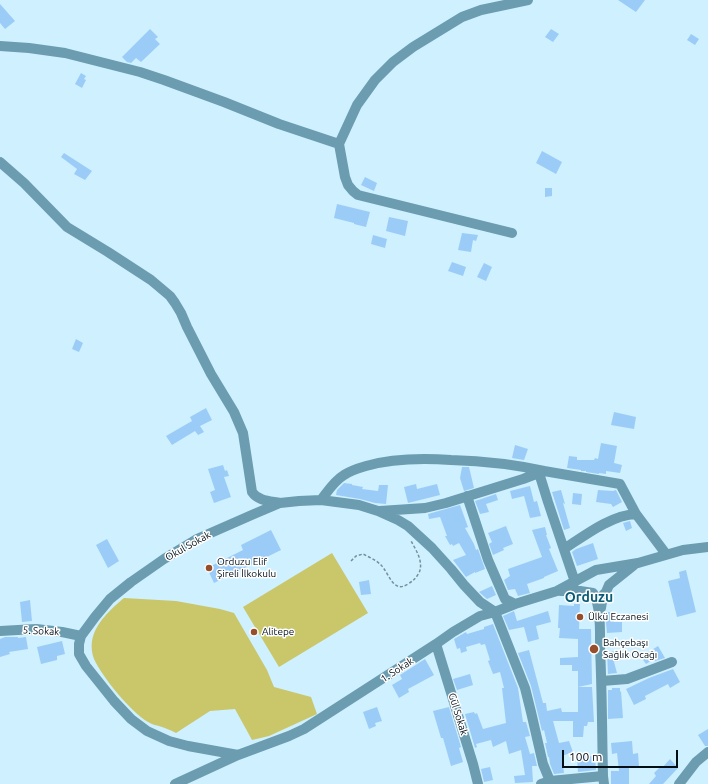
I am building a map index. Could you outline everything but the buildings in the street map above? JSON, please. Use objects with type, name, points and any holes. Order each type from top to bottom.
[{"type":"street","points":[[512,233],[358,195],[348,185],[345,177],[340,144],[364,94],[375,80],[393,62],[413,47],[462,17],[481,10],[528,0]]},
{"type":"street","points":[[0,46],[66,53],[140,72],[224,102],[279,124],[340,144]]},
{"type":"street","points":[[0,162],[24,183],[67,227],[150,280],[170,296],[176,303],[211,374],[239,421],[243,433],[252,492],[260,499],[280,503]]},
{"type":"street","points":[[321,500],[333,484],[344,475],[357,468],[375,463],[423,458],[509,464],[541,472],[620,484],[636,514],[666,554]]},
{"type":"street","points":[[378,511],[425,508],[541,472]]},
{"type":"street","points":[[541,472],[575,582]]},
{"type":"street","points":[[467,496],[488,560],[505,599],[516,604]]},
{"type":"street","name":"Okul Sokak","points":[[81,636],[110,599],[164,559],[197,539],[254,514],[280,503],[300,501],[321,500],[359,505],[378,511],[398,520],[408,526],[432,548],[452,568],[480,602],[495,612]]},
{"type":"street","points":[[564,549],[599,526],[628,514],[636,514]]},
{"type":"street","points":[[557,591],[596,570],[638,563],[683,550],[708,547]]},
{"type":"street","points":[[557,591],[601,593],[638,563]]},
{"type":"street","points":[[495,612],[525,688],[532,712],[546,783],[603,780],[602,681],[599,620],[597,601],[593,592],[588,588],[586,581],[587,577],[592,572],[598,570],[603,571],[608,577],[608,587],[601,601],[599,620]]},
{"type":"street","name":"1. Sokak","points":[[175,784],[238,755],[304,729],[480,616],[557,591]]},
{"type":"street","name":"5. Sokak","points":[[0,631],[36,628],[81,636]]},
{"type":"street","points":[[81,636],[79,644],[80,654],[86,666],[114,701],[131,719],[147,731],[169,741],[238,755]]},
{"type":"street","name":"Gül Sokak","points":[[436,644],[478,784]]},
{"type":"street","points":[[602,681],[627,679],[672,662]]},
{"type":"street","points":[[679,784],[696,762],[708,752]]},
{"type":"path","points":[[351,561],[356,556],[363,554],[382,566],[393,583],[399,587],[406,586],[414,580],[420,572],[421,564],[418,554],[410,540]]},
{"type":"shaded area","points":[[332,553],[368,613],[279,667],[243,607]]},
{"type":"shaded area","points":[[124,598],[176,601],[234,613],[267,670],[274,687],[311,697],[317,714],[269,736],[252,740],[235,709],[210,711],[176,733],[149,723],[133,710],[118,694],[98,667],[92,653],[92,641],[96,628],[109,612]]},
{"type":"place","name":"Orduzu Elif Şireli İlkokulu","points":[[209,568]]},
{"type":"place","name":"Ülkü Eczanesi","points":[[580,617]]},
{"type":"place","name":"Alitepe","points":[[254,632]]},
{"type":"place","name":"Bahçebaşı Sağlık Ocağı","points":[[594,649]]},
{"type":"district","name":"Orduzu","points":[[589,597]]}]
